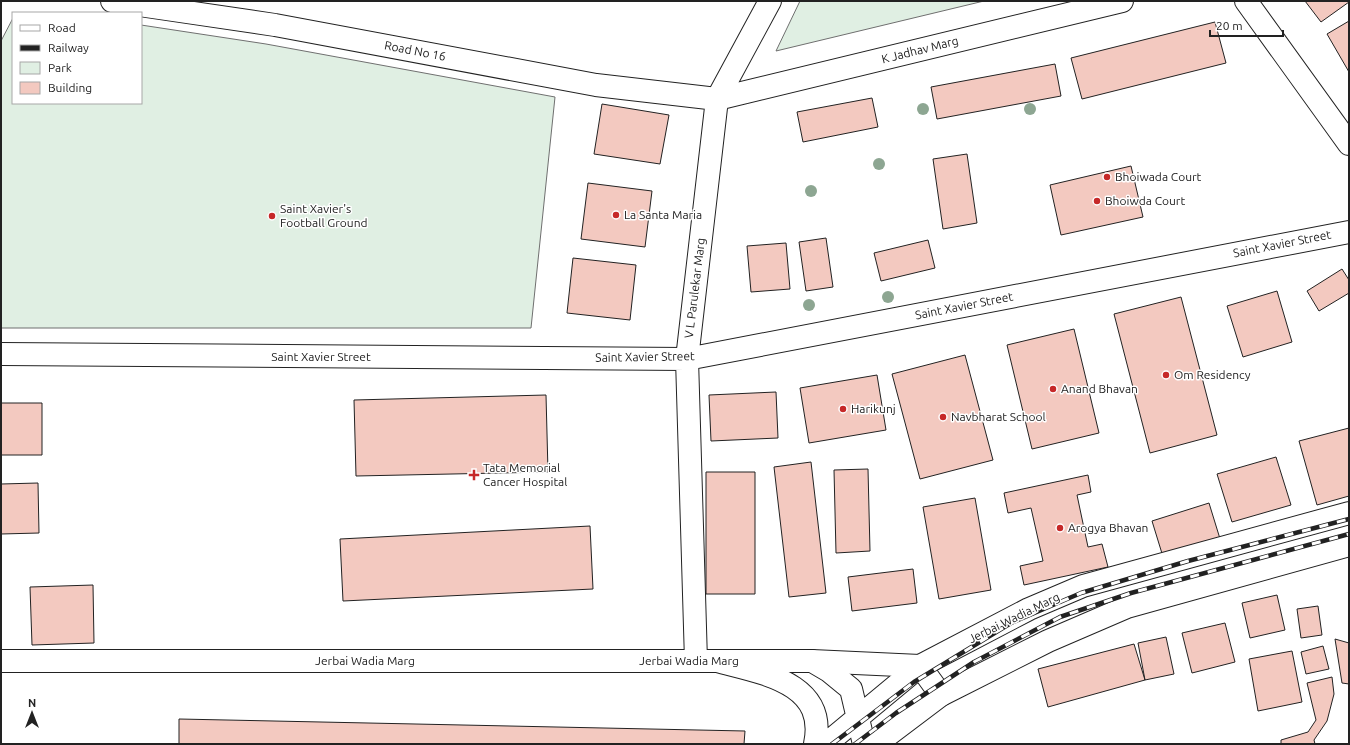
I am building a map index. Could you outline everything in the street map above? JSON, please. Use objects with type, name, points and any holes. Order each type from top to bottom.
[{"type":"street","name":"Road No 16","points":[[112,1],[275,25],[596,85],[717,99]]},
{"type":"street","name":"V L Parulekar Marg","points":[[707,661],[687,359],[717,99],[770,1]]},
{"type":"street","name":"K Jadhav Marg","points":[[717,99],[1122,1]]},
{"type":"street","points":[[1246,1],[1349,144]]},
{"type":"street","name":"Saint Xavier Street","points":[[1,354],[687,359],[1349,232]]},
{"type":"street","name":"Jerbai Wadia Marg","points":[[1,661],[812,661],[920,666],[1029,609],[1083,586],[1349,513]]},
{"type":"street","points":[[876,744],[941,695],[1048,641],[1127,607],[1349,545]]},
{"type":"street","points":[[707,661],[760,673],[789,684],[804,694],[811,706],[815,718],[817,734],[815,744]]},
{"type":"street","points":[[812,661],[851,689],[864,744]]},
{"type":"street","points":[[826,744],[920,666],[941,695]]},
{"type":"green space","points":[[800,1],[984,1],[776,51]]},
{"type":"green space","name":"Saint Xavier's Football Ground","points":[[12,20],[12,104],[142,104],[142,25],[266,44],[555,97],[531,328],[1,328],[1,41]]},
{"type":"building","points":[[1305,1],[1349,1],[1349,2],[1321,22]]},
{"type":"building","points":[[1349,21],[1349,72],[1327,34]]},
{"type":"building","points":[[1215,22],[1226,63],[1082,99],[1071,58]]},
{"type":"building","points":[[1055,64],[1061,96],[937,119],[931,87]]},
{"type":"building","points":[[872,98],[878,127],[803,142],[797,112]]},
{"type":"building","points":[[602,104],[669,115],[660,164],[594,154]]},
{"type":"building","points":[[967,154],[977,223],[943,229],[933,159]]},
{"type":"building","name":"Bhoiwda Court","points":[[1131,166],[1143,217],[1061,235],[1050,185]]},
{"type":"building","name":"La Santa Maria","points":[[588,183],[652,191],[645,247],[581,239]]},
{"type":"building","points":[[826,238],[833,287],[806,291],[799,242]]},
{"type":"building","points":[[928,240],[935,268],[881,281],[874,253]]},
{"type":"building","points":[[786,243],[790,289],[751,292],[747,246]]},
{"type":"building","points":[[573,258],[636,265],[630,320],[567,313]]},
{"type":"building","points":[[1342,269],[1349,280],[1349,293],[1319,311],[1307,291]]},
{"type":"building","points":[[1277,291],[1292,342],[1243,357],[1227,306]]},
{"type":"building","name":"Om Residency","points":[[1181,297],[1217,435],[1150,453],[1114,314]]},
{"type":"building","name":"Anand Bhavan","points":[[1074,329],[1099,433],[1032,449],[1007,345]]},
{"type":"building","name":"Navbharat School","points":[[965,355],[993,460],[920,479],[892,374]]},
{"type":"building","name":"Harikunj","points":[[877,375],[886,430],[809,443],[800,388]]},
{"type":"building","points":[[776,392],[778,438],[711,441],[709,395]]},
{"type":"building","points":[[546,395],[548,472],[356,476],[354,400]]},
{"type":"building","points":[[1,403],[42,403],[42,455],[1,455]]},
{"type":"building","points":[[1349,428],[1349,496],[1317,505],[1299,441]]},
{"type":"building","points":[[1276,457],[1291,505],[1232,522],[1217,474]]},
{"type":"building","points":[[811,462],[826,593],[789,597],[774,467]]},
{"type":"building","points":[[868,469],[870,551],[836,553],[834,470]]},
{"type":"building","points":[[706,472],[755,472],[755,594],[706,594]]},
{"type":"building","name":"Arogya Bhavan","points":[[1088,475],[1091,492],[1077,495],[1088,547],[1102,544],[1108,567],[1024,585],[1020,566],[1043,561],[1031,508],[1008,513],[1004,493]]},
{"type":"building","points":[[38,483],[39,533],[1,534],[1,484]]},
{"type":"building","points":[[975,498],[991,590],[939,599],[923,507]]},
{"type":"building","points":[[1209,503],[1221,542],[1164,560],[1152,521]]},
{"type":"building","points":[[590,526],[593,589],[343,601],[340,539]]},
{"type":"building","points":[[913,569],[917,603],[852,611],[848,577]]},
{"type":"building","points":[[93,585],[94,643],[32,645],[30,587]]},
{"type":"building","points":[[1277,595],[1285,630],[1250,638],[1242,603]]},
{"type":"building","points":[[1318,606],[1322,635],[1301,638],[1297,609]]},
{"type":"building","points":[[1225,623],[1235,662],[1192,673],[1182,633]]},
{"type":"building","points":[[1166,637],[1174,674],[1145,680],[1138,643]]},
{"type":"building","points":[[1335,639],[1349,643],[1349,684],[1342,683]]},
{"type":"building","points":[[1134,644],[1145,680],[1048,707],[1038,669]]},
{"type":"building","points":[[1323,646],[1329,669],[1306,674],[1301,652]]},
{"type":"building","points":[[1292,651],[1302,702],[1258,711],[1249,659]]},
{"type":"building","points":[[1332,677],[1334,694],[1327,721],[1314,740],[1315,744],[1281,744],[1281,740],[1308,732],[1316,720],[1307,683]]},
{"type":"building","points":[[179,719],[745,731],[744,744],[179,744]]},
{"type":"railway","points":[[832,744],[914,682],[1011,623],[1081,593],[1188,561],[1349,519]]},
{"type":"railway","points":[[855,744],[896,713],[974,662],[1060,617],[1131,593],[1349,534]]},
{"type":"place","name":"Bhoiwada Court","points":[[1107,177]]},
{"type":"place","name":"Bhoiwda Court","points":[[1097,201]]},
{"type":"place","name":"La Santa Maria","points":[[616,215]]},
{"type":"place","name":"Saint Xavier's Football Ground","points":[[272,216]]},
{"type":"place","name":"Om Residency","points":[[1166,375]]},
{"type":"place","name":"Anand Bhavan","points":[[1053,389]]},
{"type":"place","name":"Harikunj","points":[[843,409]]},
{"type":"place","name":"Navbharat School","points":[[943,417]]},
{"type":"place","name":"Tata Memorial Cancer Hospital","points":[[474,475]]},
{"type":"place","name":"Arogya Bhavan","points":[[1060,528]]}]
